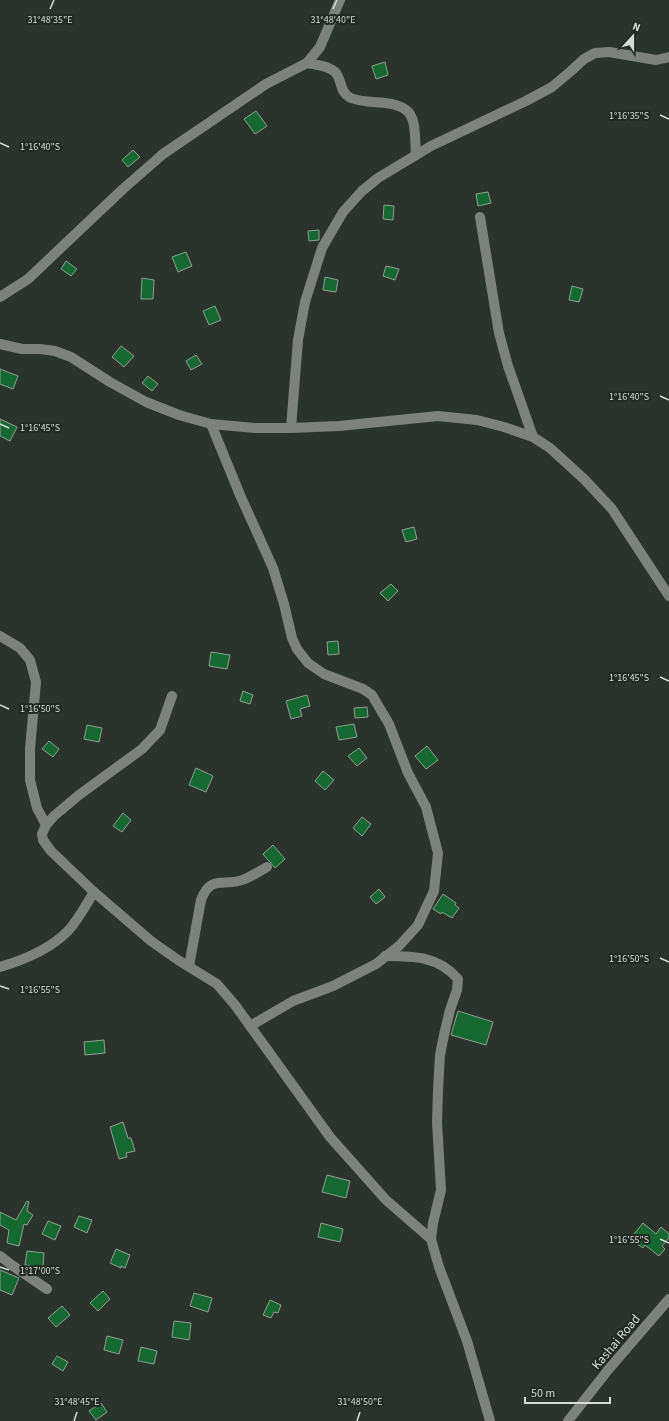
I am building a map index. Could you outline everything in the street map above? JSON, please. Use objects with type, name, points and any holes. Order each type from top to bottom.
[{"type":"street","points":[[0,297],[28,279],[162,154],[266,84],[307,63],[320,47],[340,0]]},
{"type":"street","points":[[291,428],[298,340],[305,302],[322,248],[343,212],[362,191],[378,178],[431,146],[552,87],[584,59],[595,53],[620,54],[656,60],[669,57]]},
{"type":"street","points":[[307,63],[328,68],[335,73],[343,92],[348,97],[361,101],[397,104],[408,111],[412,118],[415,132],[416,155]]},
{"type":"street","points":[[480,217],[499,333],[508,366],[533,437]]},
{"type":"street","points":[[0,344],[22,349],[54,351],[71,357],[110,382],[146,402],[179,415],[211,424],[255,428],[291,428],[338,426],[438,416],[478,420],[533,437],[550,448],[580,475],[612,509],[669,596]]},
{"type":"street","points":[[211,424],[240,495],[273,568],[292,638],[308,663],[324,674],[363,689],[372,696],[390,724],[408,773],[426,807],[438,853],[434,891],[418,925],[399,946],[376,964],[333,986],[292,1001],[250,1026]]},
{"type":"street","points":[[0,636],[20,648],[30,660],[36,682],[30,749],[30,780],[32,794],[37,808],[46,825]]},
{"type":"street","points":[[172,696],[160,730],[142,749],[79,795],[46,825],[42,834],[43,840],[46,845],[94,892],[151,941],[217,984],[235,1005],[330,1138],[386,1200],[431,1239]]},
{"type":"street","points":[[189,966],[204,890],[214,884],[244,880],[267,867]]},
{"type":"street","points":[[0,967],[39,952],[59,939],[69,930],[94,892]]},
{"type":"street","points":[[385,956],[412,956],[420,958],[444,966],[458,979],[457,990],[450,1010],[440,1055],[437,1122],[441,1190],[433,1223],[431,1239],[439,1267],[467,1341],[490,1421]]},
{"type":"street","points":[[0,1256],[47,1289]]},
{"type":"street","name":"Kashai Road","points":[[568,1421],[608,1370],[669,1299]]},
{"type":"building","points":[[385,62],[388,75],[376,79],[372,66]]},
{"type":"building","points":[[256,111],[267,126],[255,134],[244,119]]},
{"type":"building","points":[[133,150],[140,157],[128,167],[122,160]]},
{"type":"building","points":[[488,192],[491,203],[478,206],[476,194]]},
{"type":"building","points":[[384,205],[394,206],[393,220],[383,219]]},
{"type":"building","points":[[319,230],[319,240],[309,241],[308,231]]},
{"type":"building","points":[[186,252],[192,266],[178,272],[172,257]]},
{"type":"building","points":[[66,261],[77,269],[71,276],[61,269]]},
{"type":"building","points":[[386,266],[399,269],[395,280],[383,276]]},
{"type":"building","points":[[325,277],[338,280],[336,292],[323,290]]},
{"type":"building","points":[[142,278],[154,280],[153,299],[141,299]]},
{"type":"building","points":[[572,286],[583,289],[579,302],[569,300]]},
{"type":"building","points":[[215,306],[221,320],[209,325],[203,311]]},
{"type":"building","points":[[121,346],[134,356],[124,367],[112,357]]},
{"type":"building","points":[[196,355],[202,364],[191,370],[186,361]]},
{"type":"building","points":[[0,369],[18,376],[13,389],[0,384]]},
{"type":"building","points":[[148,376],[158,384],[152,391],[142,383]]},
{"type":"building","points":[[0,419],[17,427],[10,441],[0,436]]},
{"type":"building","points":[[414,527],[417,539],[406,542],[402,530]]},
{"type":"building","points":[[391,584],[398,591],[388,601],[380,593]]},
{"type":"building","points":[[338,641],[339,654],[328,655],[327,642]]},
{"type":"building","points":[[211,652],[230,655],[227,669],[209,666]]},
{"type":"building","points":[[243,691],[253,695],[250,704],[240,701]]},
{"type":"building","points":[[307,695],[310,706],[300,709],[302,716],[291,719],[286,701]]},
{"type":"building","points":[[367,707],[368,717],[355,718],[354,708]]},
{"type":"building","points":[[354,724],[357,737],[339,740],[336,727]]},
{"type":"building","points":[[87,725],[102,728],[99,742],[84,739]]},
{"type":"building","points":[[49,741],[59,749],[53,757],[42,749]]},
{"type":"building","points":[[427,746],[438,760],[426,769],[415,756]]},
{"type":"building","points":[[359,748],[367,758],[357,766],[348,756]]},
{"type":"building","points":[[196,768],[213,776],[206,792],[189,785]]},
{"type":"building","points":[[323,771],[334,780],[325,790],[315,781]]},
{"type":"building","points":[[123,813],[131,820],[122,832],[113,826]]},
{"type":"building","points":[[362,817],[371,824],[362,836],[353,828]]},
{"type":"building","points":[[273,845],[285,859],[275,868],[263,854]]},
{"type":"building","points":[[379,889],[385,897],[376,904],[370,897]]},
{"type":"building","points":[[443,894],[456,903],[455,905],[459,908],[452,918],[433,909]]},
{"type":"building","points":[[458,1011],[493,1022],[486,1045],[451,1035]]},
{"type":"building","points":[[104,1040],[105,1053],[85,1055],[84,1042]]},
{"type":"building","points":[[123,1122],[128,1138],[131,1138],[135,1151],[126,1153],[127,1157],[119,1159],[110,1127]]},
{"type":"building","points":[[327,1175],[350,1181],[346,1198],[322,1192]]},
{"type":"building","points":[[27,1201],[29,1202],[27,1211],[33,1215],[27,1225],[24,1224],[19,1246],[7,1243],[9,1230],[0,1225],[0,1212],[16,1220]]},
{"type":"building","points":[[79,1216],[92,1220],[87,1233],[74,1227]]},
{"type":"building","points":[[48,1221],[61,1226],[55,1240],[42,1234]]},
{"type":"building","points":[[321,1223],[343,1229],[340,1242],[318,1237]]},
{"type":"building","points":[[643,1223],[656,1234],[661,1227],[669,1234],[669,1238],[662,1246],[665,1249],[659,1256],[645,1245],[643,1248],[630,1239]]},
{"type":"building","points":[[116,1249],[130,1255],[125,1268],[121,1266],[121,1268],[110,1263]]},
{"type":"building","points":[[27,1251],[44,1253],[43,1267],[25,1265]]},
{"type":"building","points":[[0,1270],[19,1278],[12,1295],[0,1290]]},
{"type":"building","points":[[103,1291],[110,1299],[98,1311],[90,1303]]},
{"type":"building","points":[[194,1293],[212,1298],[208,1312],[190,1306]]},
{"type":"building","points":[[270,1300],[281,1305],[278,1313],[274,1312],[271,1318],[263,1315]]},
{"type":"building","points":[[62,1306],[70,1315],[56,1327],[48,1318]]},
{"type":"building","points":[[174,1321],[191,1323],[189,1340],[172,1337]]},
{"type":"building","points":[[107,1336],[123,1340],[119,1354],[104,1350]]},
{"type":"building","points":[[141,1347],[157,1351],[154,1364],[138,1361]]},
{"type":"building","points":[[57,1356],[68,1362],[63,1371],[52,1364]]},
{"type":"building","points":[[101,1403],[107,1412],[96,1420],[89,1411]]}]
